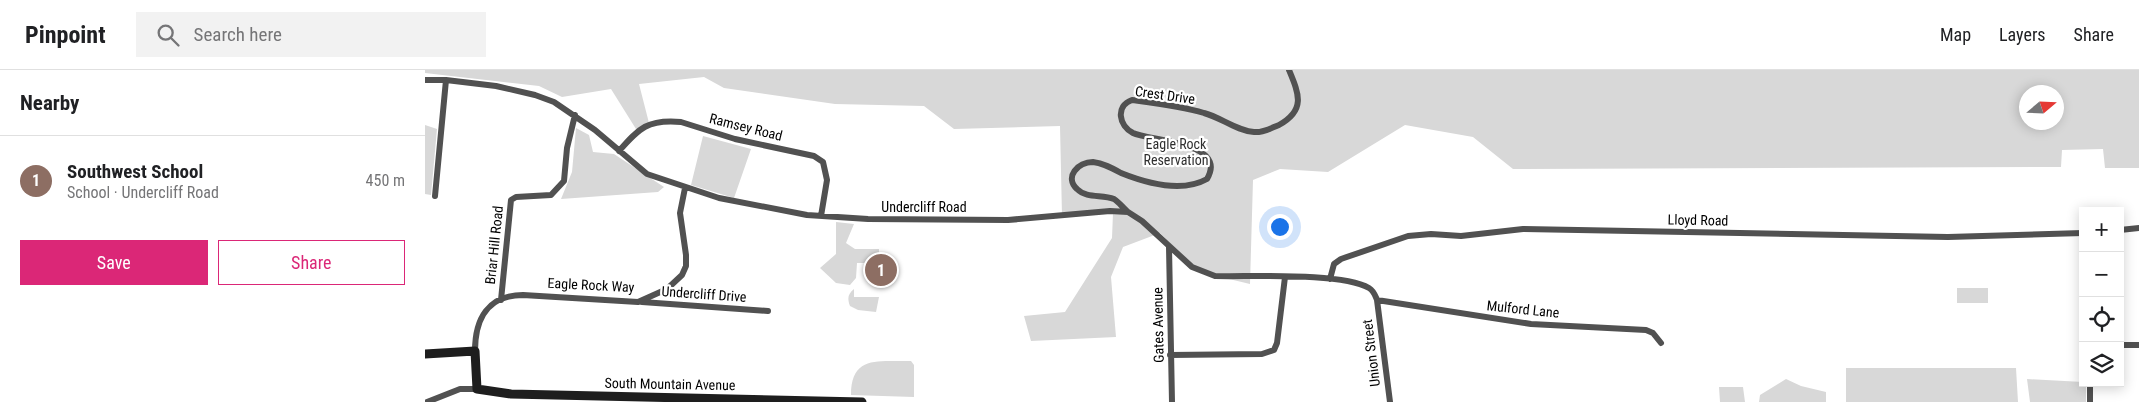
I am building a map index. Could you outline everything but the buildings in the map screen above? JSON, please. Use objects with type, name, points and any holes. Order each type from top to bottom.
[{"type":"street","name":"Crest Drive","points":[[1128,212],[1115,200],[1086,195],[1078,190],[1073,184],[1071,177],[1074,170],[1087,163],[1094,162],[1108,165],[1144,180],[1181,186],[1198,183],[1207,179],[1210,164],[1198,149],[1131,132],[1122,121],[1121,110],[1123,105],[1132,100],[1204,113],[1245,130],[1261,131],[1291,118],[1297,111],[1298,97],[1289,70]]},
{"type":"street","name":"Undercliff Road","points":[[425,80],[473,83],[535,95],[554,102],[575,115],[647,174],[685,188],[751,205],[821,216],[868,219],[1008,220],[1110,211],[1128,212]]},
{"type":"street","points":[[435,196],[446,80]]},
{"type":"street","name":"Briar Hill Road","points":[[501,300],[511,200],[516,197],[551,195],[564,181],[567,148],[575,115]]},
{"type":"street","name":"Ramsey Road","points":[[619,151],[635,132],[647,125],[670,121],[681,122],[760,145],[814,156],[823,162],[827,180],[821,216]]},
{"type":"street","name":"Eagle Rock Way","points":[[501,300],[518,295],[638,302],[667,289],[682,274],[686,255],[680,213],[685,188]]},
{"type":"street","points":[[1128,212],[1142,221],[1192,267],[1215,276],[1329,278],[1365,286],[1375,294],[1377,300]]},
{"type":"street","points":[[2124,230],[2139,228]]},
{"type":"street","name":"Lloyd Road","points":[[1329,278],[1335,264],[1341,259],[1408,236],[1419,235],[1461,236],[1523,229],[1948,237],[2079,233]]},
{"type":"street","name":"Gates Avenue","points":[[1169,247],[1172,402]]},
{"type":"street","points":[[1171,355],[1262,354],[1274,350],[1277,343],[1285,277]]},
{"type":"street","points":[[427,402],[460,389],[477,388],[475,351],[478,324],[488,308],[501,300]]},
{"type":"street","name":"Mulford Lane","points":[[1377,300],[1531,324],[1646,330],[1653,332],[1661,343]]},
{"type":"street","name":"Union Street","points":[[1377,300],[1390,402]]},
{"type":"street","name":"Undercliff Drive","points":[[638,302],[768,311]]},
{"type":"street","points":[[2124,345],[2139,345]]},
{"type":"street","points":[[425,354],[475,351]]},
{"type":"street","points":[[2090,387],[2090,402]]},
{"type":"street","name":"South Mountain Avenue","points":[[477,388],[511,394],[862,402]]},
{"type":"green space","name":"Eagle Rock Reservation","points":[[425,70],[2139,70],[2139,168],[2105,168],[2103,149],[2062,150],[2061,167],[1513,169],[1473,137],[1405,125],[1328,172],[1280,169],[1253,180],[1250,284],[1200,272],[1160,233],[1123,247],[1111,277],[1116,337],[1031,341],[1024,316],[1065,312],[1112,238],[1113,213],[1062,216],[1060,126],[954,129],[924,106],[835,104],[724,88],[704,77],[639,84],[649,123],[636,129],[611,89],[562,97],[539,86],[425,73]]},
{"type":"green space","points":[[425,125],[437,129],[431,195],[425,194]]},
{"type":"green space","points":[[576,128],[589,135],[593,152],[614,154],[664,187],[658,192],[561,199],[572,172]]},
{"type":"green space","points":[[703,136],[751,149],[734,198],[691,185]]},
{"type":"green space","points":[[836,222],[854,224],[846,243],[855,249],[879,249],[879,263],[857,263],[856,278],[850,285],[836,283],[820,268],[836,254]]},
{"type":"green space","points":[[1957,288],[1988,288],[1988,303],[1957,303]]},
{"type":"green space","points":[[854,289],[854,297],[879,297],[876,312],[858,310],[850,306],[849,296]]},
{"type":"green space","points":[[878,361],[911,361],[914,365],[914,397],[851,395],[852,382],[862,366]]},
{"type":"green space","points":[[1846,368],[2016,368],[2018,402],[1846,402]]},
{"type":"green space","points":[[1786,379],[1801,386],[1826,392],[1826,402],[1759,402],[1760,395]]},
{"type":"green space","points":[[2027,379],[2079,382],[2079,387],[2086,387],[2086,402],[2030,402]]},
{"type":"green space","points":[[1719,387],[1743,387],[1745,402],[1720,402]]},
{"type":"place","name":"Southwest School","points":[[881,270]]}]
